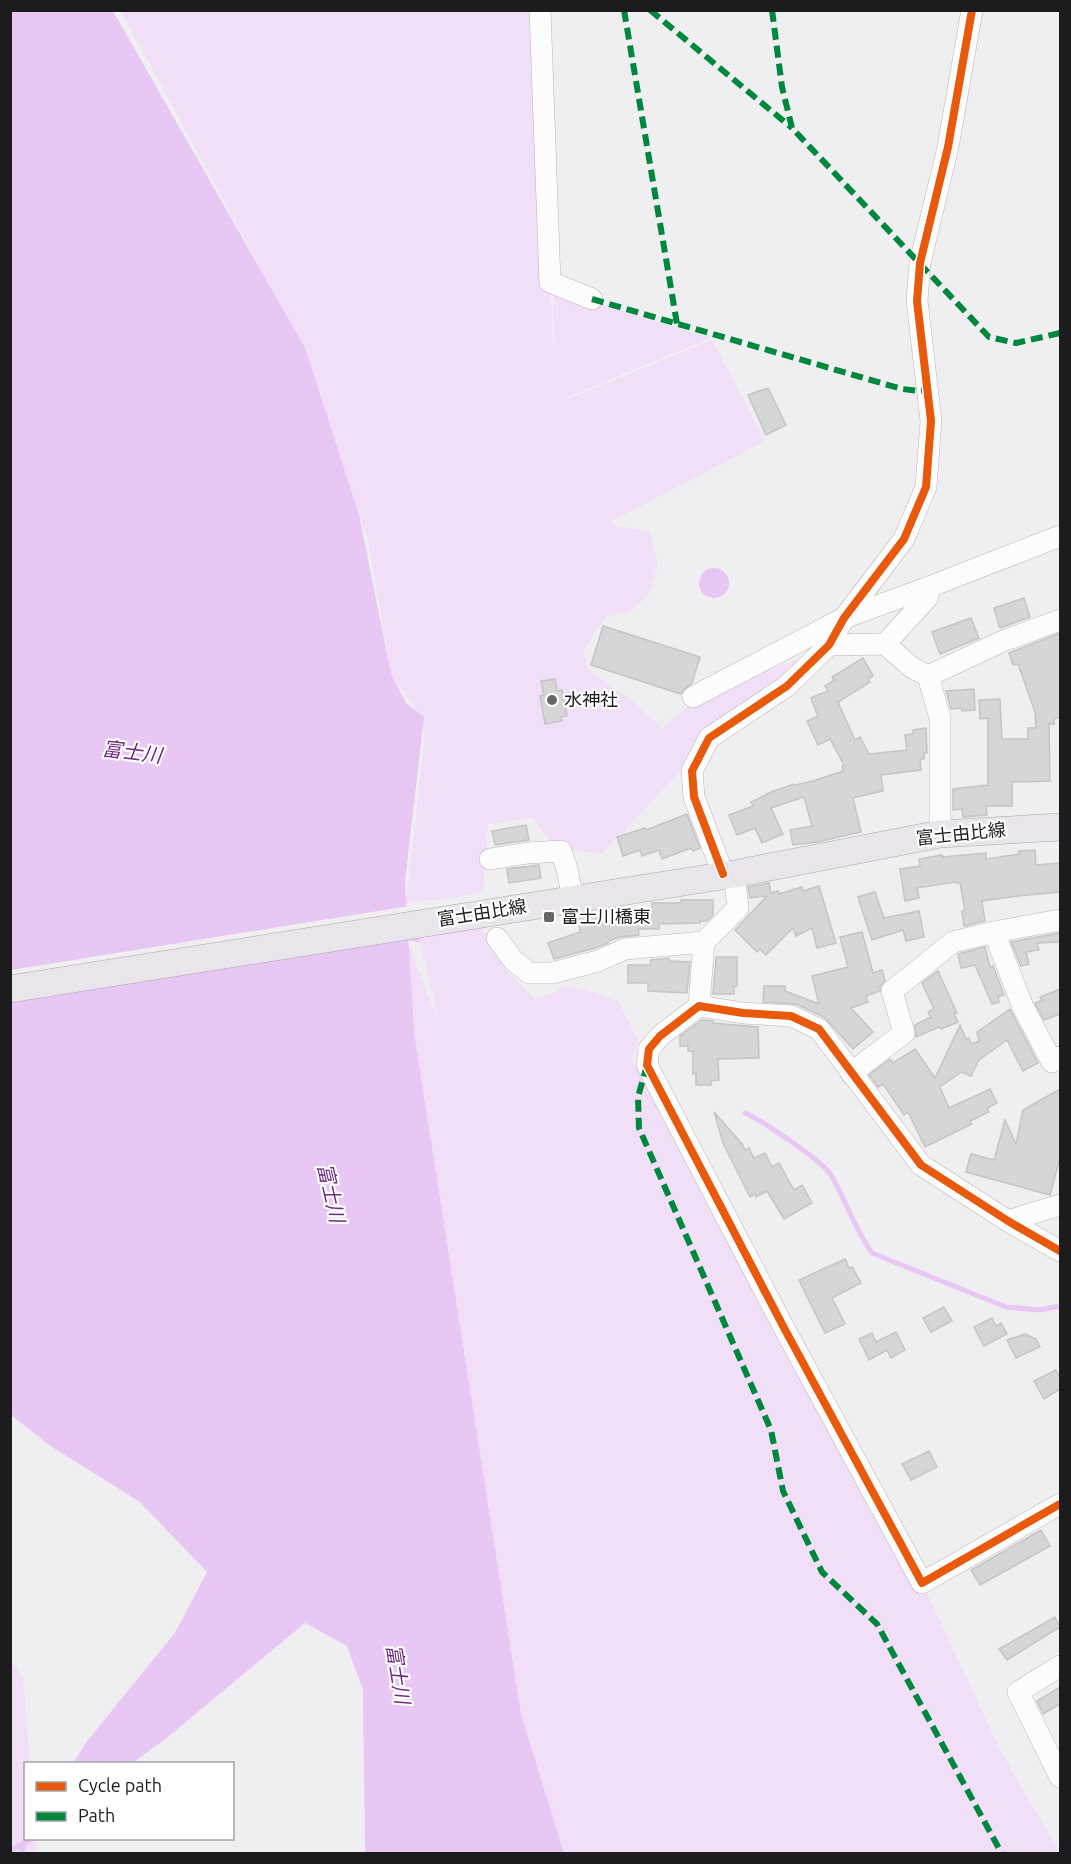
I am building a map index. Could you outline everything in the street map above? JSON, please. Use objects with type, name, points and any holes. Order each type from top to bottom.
[{"type":"main road","name":"富士由比線","points":[[10,989],[728,874],[940,834],[1060,827]]},
{"type":"street","points":[[540,10],[550,282],[592,299]]},
{"type":"street","points":[[497,938],[513,960],[529,973],[552,973],[598,961],[626,949],[704,942],[738,908],[728,874],[694,797],[692,771],[710,738],[787,686],[829,645],[844,618],[904,539],[926,487],[931,421],[918,301],[920,263],[948,147],[972,10]]},
{"type":"street","points":[[693,697],[844,618],[1060,536]]},
{"type":"street","points":[[885,644],[928,597],[929,587]]},
{"type":"street","points":[[928,676],[1003,641],[1060,620]]},
{"type":"street","points":[[829,645],[885,644],[911,667],[928,676],[940,718],[940,834]]},
{"type":"street","points":[[490,859],[561,851],[573,899]]},
{"type":"street","points":[[851,1073],[904,1033],[891,991],[953,942],[1060,920]]},
{"type":"street","points":[[994,932],[1032,1025],[1052,1062],[1060,1057]]},
{"type":"street","points":[[699,1006],[704,942]]},
{"type":"street","points":[[1060,1251],[1008,1221],[921,1165],[819,1029],[791,1016],[743,1013],[699,1006],[660,1036],[649,1049],[647,1065],[783,1326],[922,1583],[1060,1504]]},
{"type":"street","points":[[1008,1221],[1060,1205]]},
{"type":"street","points":[[1060,1666],[1018,1692],[1060,1777]]},
{"type":"shaded area","points":[[121,11],[540,11],[554,371],[553,290],[710,338],[568,397],[568,399],[712,340],[765,441],[612,521],[613,525],[650,532],[658,565],[647,597],[629,611],[605,617],[583,650],[589,671],[634,702],[662,728],[709,689],[809,656],[687,765],[601,854],[555,847],[533,818],[488,824],[483,891],[447,899],[406,902],[424,747],[424,722],[391,674],[368,539],[287,317]]},
{"type":"shaded area","points":[[480,925],[504,968],[535,999],[549,995],[563,986],[586,990],[619,1002],[639,1043],[631,1058],[783,1326],[922,1583],[1000,1750],[1060,1853],[553,1853],[422,1315],[408,943],[439,1023],[418,934]]},
{"type":"shaded area","points":[[10,1659],[23,1678],[30,1762],[24,1762],[24,1840],[36,1840],[37,1853],[11,1853]]},
{"type":"water","name":"富士川","points":[[10,11],[113,11],[305,348],[359,515],[391,674],[406,703],[424,717],[405,881],[414,1033],[521,1715],[564,1853],[365,1853],[363,1690],[347,1646],[305,1623],[164,1740],[133,1762],[74,1762],[87,1741],[175,1633],[207,1572],[140,1502],[49,1445],[11,1415]]},
{"type":"water","points":[[714,568],[725,572],[729,583],[725,594],[714,598],[703,594],[699,583],[703,572]]},
{"type":"pier","points":[[409,906],[411,935],[11,999],[11,970]]},
{"type":"building","points":[[768,388],[786,425],[766,435],[748,395]]},
{"type":"building","points":[[1024,598],[1030,617],[1000,628],[994,608]]},
{"type":"building","points":[[971,618],[979,638],[940,654],[932,632]]},
{"type":"building","points":[[603,626],[700,657],[692,683],[681,694],[591,665]]},
{"type":"building","points":[[1060,633],[1060,717],[1054,719],[1054,724],[1049,724],[1050,781],[1012,782],[1012,806],[986,806],[987,815],[963,817],[962,809],[953,810],[953,789],[988,785],[988,718],[980,719],[979,700],[1000,699],[1002,739],[1028,739],[1028,728],[1036,728],[1035,712],[1018,664],[1013,665],[1009,653]]},
{"type":"building","points":[[863,658],[873,676],[868,679],[870,682],[838,702],[855,740],[860,737],[869,754],[907,750],[905,735],[913,734],[913,730],[926,728],[927,753],[924,753],[924,759],[920,760],[921,770],[881,775],[883,791],[853,798],[861,832],[793,845],[790,830],[812,826],[804,797],[771,808],[783,834],[762,843],[755,828],[737,835],[729,815],[753,806],[751,802],[771,792],[843,771],[842,766],[844,765],[830,739],[818,745],[807,721],[818,716],[811,698],[828,691],[825,686],[834,680],[832,677]]},
{"type":"building","points":[[555,679],[557,691],[562,690],[567,716],[561,717],[562,721],[545,724],[540,696],[544,695],[541,681]]},
{"type":"building","points":[[974,689],[975,710],[951,709],[946,691]]},
{"type":"building","points":[[687,814],[700,848],[693,851],[691,848],[662,859],[659,850],[642,856],[640,850],[623,856],[617,837],[645,828],[646,830]]},
{"type":"building","points":[[526,825],[529,840],[495,845],[492,831]]},
{"type":"building","points":[[1035,850],[1036,865],[1060,863],[1060,892],[982,901],[985,921],[964,926],[962,911],[965,910],[960,883],[917,888],[919,898],[905,901],[900,869],[920,866],[919,859],[942,855],[942,857],[986,853],[986,859],[1019,854],[1019,851]]},
{"type":"building","points":[[539,865],[541,878],[509,883],[507,869]]},
{"type":"building","points":[[769,883],[771,893],[778,891],[779,894],[802,887],[803,891],[819,886],[836,943],[817,948],[812,928],[796,936],[793,928],[766,955],[760,949],[757,952],[735,930],[767,896],[750,898],[748,887]]},
{"type":"building","points":[[875,892],[884,918],[919,911],[924,937],[906,941],[903,930],[872,940],[858,897]]},
{"type":"building","points":[[681,900],[713,900],[713,915],[707,921],[700,921],[700,923],[659,924],[659,929],[638,929],[639,935],[620,937],[595,948],[554,959],[548,943],[580,932],[578,917],[601,914],[602,924],[628,920],[627,915],[652,911],[652,903],[681,903]]},
{"type":"building","points":[[862,932],[873,973],[882,970],[885,980],[880,991],[866,996],[868,1002],[851,1008],[873,1032],[853,1049],[824,1017],[796,1004],[763,1002],[764,986],[785,986],[785,991],[819,1004],[812,976],[848,967],[840,937]]},
{"type":"building","points":[[1060,933],[1060,942],[1037,943],[1039,950],[1026,952],[1029,964],[1021,966],[1011,942]]},
{"type":"building","points":[[985,947],[990,967],[993,966],[1004,995],[998,997],[999,1002],[992,1004],[975,965],[961,968],[958,954]]},
{"type":"building","points":[[716,957],[737,957],[737,986],[734,986],[734,994],[713,994]]},
{"type":"building","points":[[669,958],[669,961],[690,962],[687,993],[648,991],[648,983],[628,983],[628,965],[650,965],[651,960]]},
{"type":"building","points":[[938,971],[957,1013],[954,1014],[958,1022],[916,1037],[915,1025],[931,1017],[928,1012],[934,1009],[922,983]]},
{"type":"building","points":[[1060,989],[1060,1014],[1044,1020],[1035,1003],[1042,1000],[1040,997]]},
{"type":"building","points":[[1010,1009],[1038,1063],[1023,1071],[1007,1040],[979,1060],[971,1076],[961,1072],[940,1087],[949,1108],[990,1089],[997,1103],[987,1108],[989,1112],[970,1121],[972,1124],[925,1147],[908,1112],[904,1115],[883,1084],[878,1087],[869,1075],[890,1059],[893,1063],[915,1049],[935,1078],[960,1025],[966,1039],[969,1038],[971,1044],[979,1041],[977,1032]]},
{"type":"building","points":[[702,1020],[758,1027],[759,1058],[718,1059],[719,1080],[711,1081],[711,1085],[696,1085],[696,1073],[693,1074],[693,1051],[688,1051],[688,1046],[680,1046],[680,1036]]},
{"type":"building","points":[[1060,1089],[1060,1158],[1050,1195],[966,1172],[971,1154],[994,1160],[1005,1120],[1016,1144],[1023,1110]]},
{"type":"building","points":[[714,1112],[745,1150],[749,1148],[754,1158],[765,1153],[772,1167],[779,1163],[794,1190],[802,1185],[812,1203],[784,1219],[767,1191],[756,1197],[755,1194],[750,1197],[723,1143]]},
{"type":"building","points":[[845,1259],[861,1283],[832,1298],[845,1324],[825,1333],[799,1280]]},
{"type":"building","points":[[944,1307],[952,1321],[931,1332],[923,1318]]},
{"type":"building","points":[[992,1318],[996,1326],[1001,1323],[1007,1334],[984,1346],[974,1327]]},
{"type":"building","points":[[896,1332],[905,1350],[891,1358],[887,1350],[869,1360],[859,1339],[872,1333],[876,1342]]},
{"type":"building","points":[[1025,1334],[1036,1339],[1040,1347],[1016,1358],[1007,1340]]},
{"type":"building","points":[[1056,1370],[1060,1377],[1060,1389],[1044,1399],[1034,1381]]},
{"type":"building","points":[[929,1451],[937,1467],[911,1480],[902,1464]]},
{"type":"building","points":[[1041,1530],[1050,1546],[980,1585],[971,1570]]},
{"type":"building","points":[[1055,1617],[1060,1627],[1007,1660],[999,1649]]},
{"type":"building","points":[[1060,1687],[1060,1704],[1043,1714],[1037,1701]]},
{"type":"waterway","points":[[407,936],[417,940]]},
{"type":"waterway","points":[[745,1113],[791,1142],[826,1169],[872,1253],[1006,1307],[1040,1310],[1060,1306]]},
{"type":"waterway","points":[[10,1851],[29,1840]]},
{"type":"waterway","points":[[20,1854],[24,1845]]},
{"type":"marked path","points":[[624,10],[677,324]]},
{"type":"marked path","points":[[650,10],[792,128]]},
{"type":"marked path","points":[[772,10],[782,87],[792,128],[989,337],[1016,343],[1060,333]]},
{"type":"marked path","points":[[592,299],[902,389],[928,390]]},
{"type":"marked path","points":[[647,1065],[638,1097],[639,1128],[771,1430],[783,1491],[822,1572],[877,1624],[1002,1854]]},
{"type":"cycle path","points":[[723,874],[694,797],[692,771],[709,738],[787,686],[829,645],[844,618],[904,539],[926,487],[931,421],[917,301],[920,263],[948,147],[972,10]]},
{"type":"cycle path","points":[[1060,1251],[1008,1221],[921,1165],[819,1029],[791,1016],[743,1013],[699,1006],[660,1036],[649,1049],[647,1065],[783,1326],[922,1583],[1060,1504]]},
{"type":"place","name":"水神社","points":[[552,700]]},
{"type":"place","name":"富士川橋東","points":[[549,917]]}]
